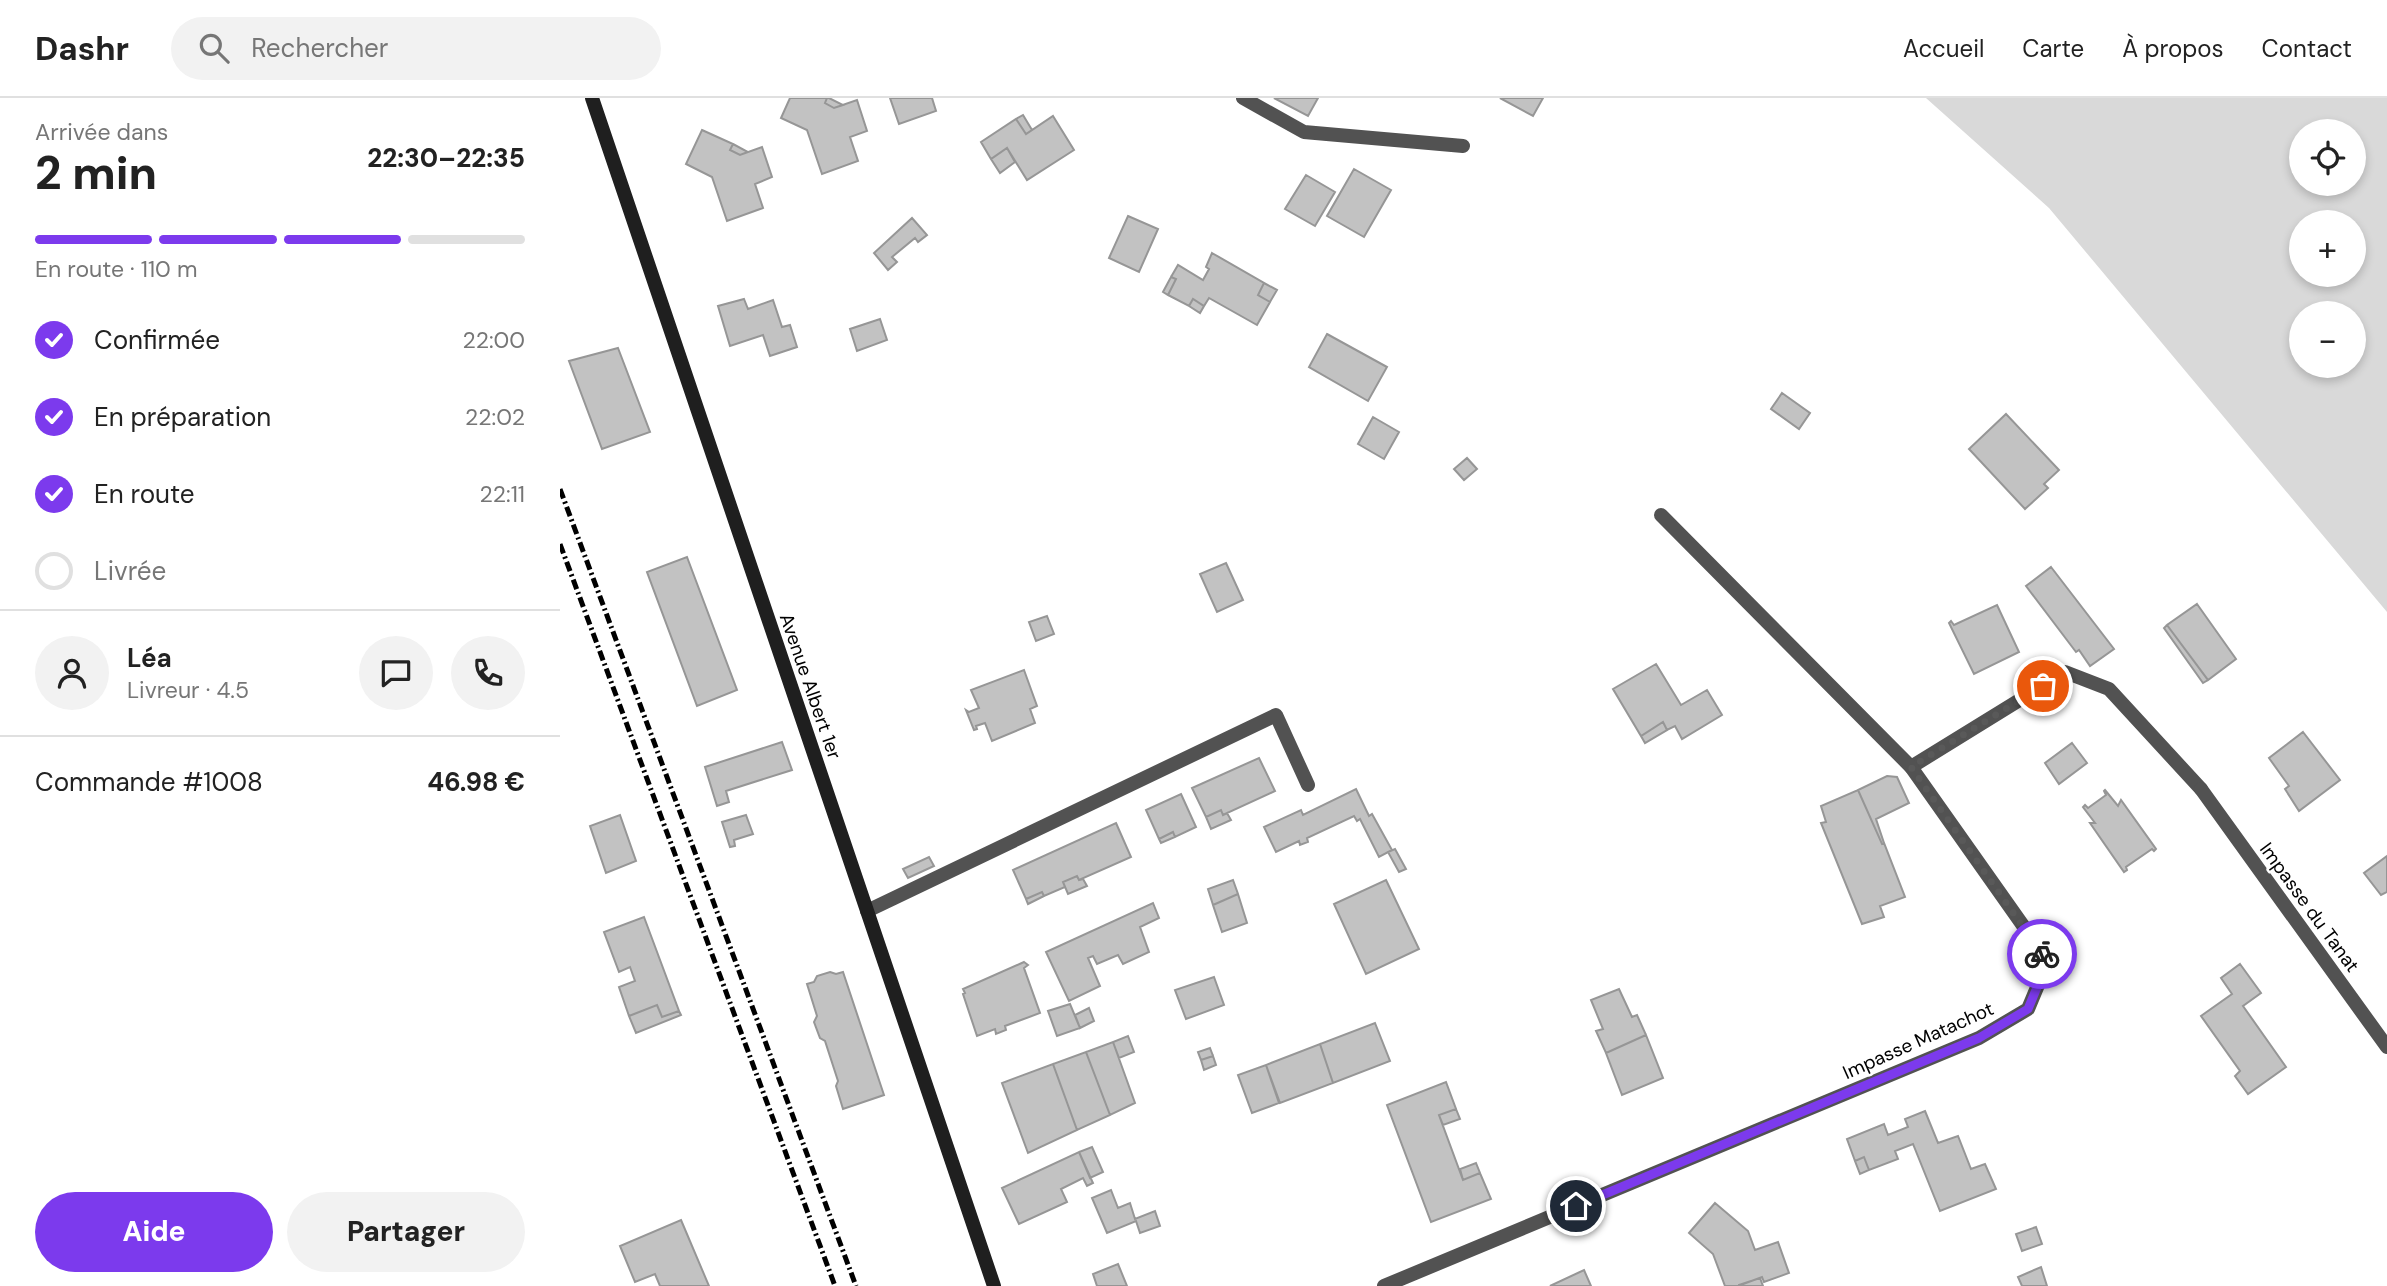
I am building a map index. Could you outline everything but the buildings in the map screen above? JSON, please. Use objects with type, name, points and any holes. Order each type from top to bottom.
[{"type":"main road","name":"Avenue Albert 1er","points":[[592,98],[994,1286]]},
{"type":"street","points":[[1243,98],[1304,132],[1464,146]]},
{"type":"street","name":"Impasse Matachot","points":[[1384,1286],[1979,1038],[2028,1009],[2048,961],[1911,767],[1661,515]]},
{"type":"street","name":"Impasse du Tanat","points":[[1911,767],[2065,672],[2109,689],[2202,789],[2387,1047]]},
{"type":"street","points":[[867,911],[1276,715],[1308,785]]},
{"type":"shaded area","points":[[1926,98],[2387,98],[2387,612],[2049,208]]},
{"type":"railway","points":[[560,489],[856,1286]]},
{"type":"railway","points":[[560,544],[835,1286]]},
{"type":"way so far","points":[[2042,954],[1911,767],[2043,686]]},
{"type":"route","points":[[1576,1206],[1979,1038],[2028,1009],[2048,961],[2042,954]]}]
